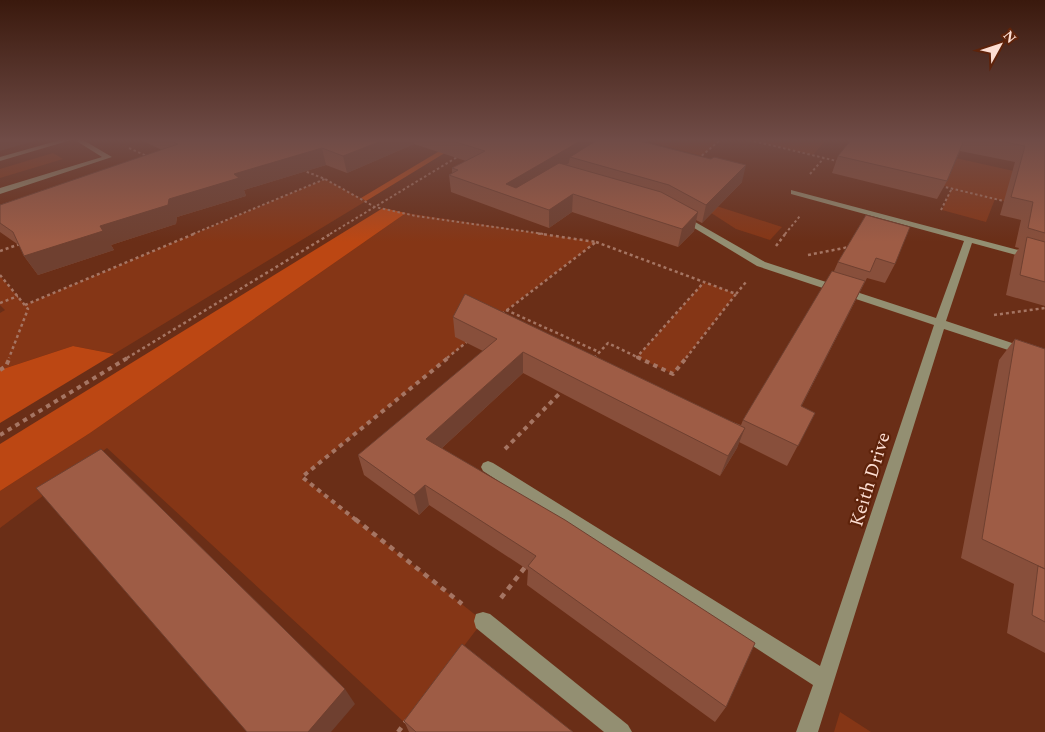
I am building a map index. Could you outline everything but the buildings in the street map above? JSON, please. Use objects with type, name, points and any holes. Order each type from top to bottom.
[{"type":"street","points":[[0,191],[53,174]]},
{"type":"street","points":[[794,192],[1045,260]]},
{"type":"street","points":[[670,211],[761,264],[1045,358]]},
{"type":"street","name":"Keith Drive","points":[[807,732],[939,323],[969,239]]},
{"type":"street","points":[[488,467],[825,681]]},
{"type":"street","points":[[483,621],[621,732]]},
{"type":"path","points":[[314,174],[375,206],[416,216],[596,242],[736,294],[672,374],[608,343],[592,360]]},
{"type":"path","points":[[0,434],[429,174]]},
{"type":"path","points":[[24,305],[326,179]]},
{"type":"path","points":[[934,184],[1012,203]]},
{"type":"path","points":[[498,316],[596,242]]},
{"type":"path","points":[[0,251],[23,243]]},
{"type":"path","points":[[761,264],[855,246]]},
{"type":"path","points":[[0,275],[28,309],[6,366],[0,370]]},
{"type":"path","points":[[637,357],[704,282]]},
{"type":"path","points":[[0,303],[18,296]]},
{"type":"path","points":[[506,310],[599,352]]},
{"type":"path","points":[[476,335],[302,477],[483,621]]},
{"type":"path","points":[[488,467],[564,388]]},
{"type":"shaded area","points":[[0,174],[13,174],[0,178]]},
{"type":"shaded area","points":[[401,174],[410,174],[366,201],[361,198]]},
{"type":"shaded area","points":[[907,174],[1028,174],[1045,178],[1045,211],[995,199],[986,222],[942,210],[952,188],[906,177]]},
{"type":"shaded area","points":[[325,179],[366,201],[114,354],[73,346],[0,370],[0,313],[5,310],[0,305],[0,276],[25,305]]},
{"type":"shaded area","points":[[685,196],[782,227],[770,240],[736,229]]},
{"type":"shaded area","points":[[383,208],[406,213],[90,433],[0,491],[0,444]]},
{"type":"shaded area","points":[[406,213],[596,242],[506,310],[302,477],[483,621],[405,723],[107,448],[0,528],[0,491],[90,433]]},
{"type":"shaded area","points":[[704,282],[736,294],[673,374],[637,357]]},
{"type":"shaded area","points":[[73,346],[114,354],[0,423],[0,370]]},
{"type":"shaded area","points":[[840,712],[871,732],[834,732]]}]
